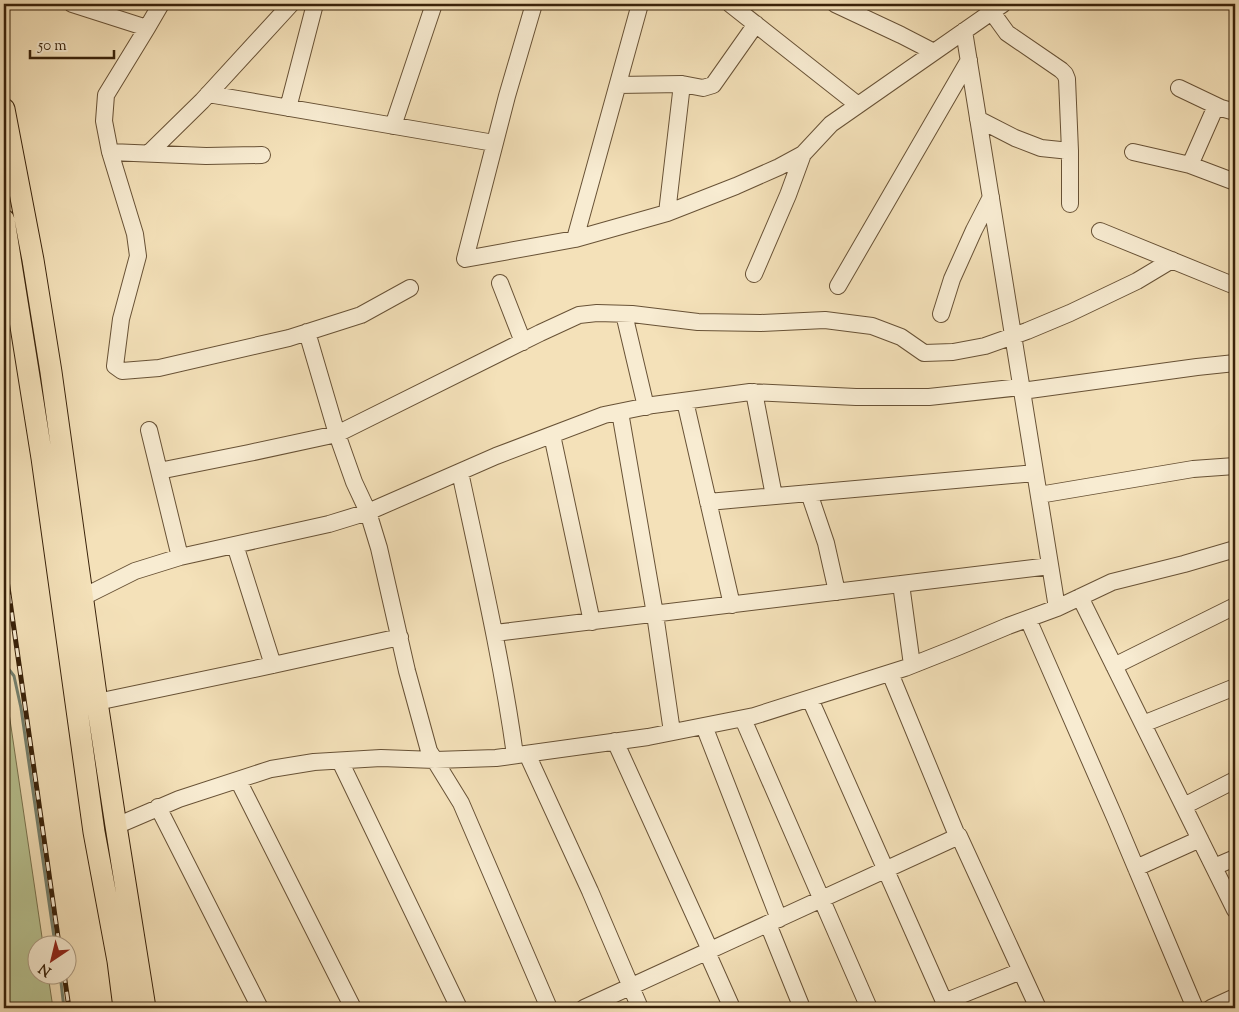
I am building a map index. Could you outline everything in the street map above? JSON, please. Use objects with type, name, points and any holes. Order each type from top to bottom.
[{"type":"main road","points":[[4,109],[42,316],[116,826],[128,959],[124,1008]]},
{"type":"main road","points":[[4,220],[42,458],[94,832],[128,959],[145,1008]]},
{"type":"street","points":[[72,4],[148,28]]},
{"type":"street","points":[[161,4],[106,95],[104,121],[110,152],[136,234],[138,256],[121,319],[115,366],[122,371],[159,368],[289,338],[361,315],[410,288]]},
{"type":"street","points":[[149,153],[208,94],[291,4]]},
{"type":"street","points":[[288,108],[315,4]]},
{"type":"street","points":[[394,126],[434,4]]},
{"type":"street","points":[[534,4],[494,144],[465,259],[575,239],[667,213],[736,186],[804,154]]},
{"type":"street","points":[[730,4],[858,105]]},
{"type":"street","points":[[834,4],[934,52]]},
{"type":"street","points":[[575,239],[618,85],[635,6]]},
{"type":"street","points":[[754,274],[804,154],[831,124],[964,31],[994,6],[1007,33],[1061,70],[1067,79],[1070,204]]},
{"type":"street","points":[[618,85],[682,84],[703,88],[713,85],[756,24]]},
{"type":"street","points":[[964,31],[1057,608]]},
{"type":"street","points":[[838,286],[969,60]]},
{"type":"street","points":[[667,213],[682,84]]},
{"type":"street","points":[[1178,88],[1216,106],[1235,112]]},
{"type":"street","points":[[208,94],[494,144]]},
{"type":"street","points":[[1190,165],[1216,106]]},
{"type":"street","points":[[978,119],[1015,138],[1041,148],[1070,151]]},
{"type":"street","points":[[110,152],[206,156],[262,155]]},
{"type":"street","points":[[1133,152],[1190,165],[1235,182]]},
{"type":"street","points":[[941,314],[952,278],[991,197]]},
{"type":"street","points":[[1100,231],[1235,286]]},
{"type":"street","points":[[159,471],[337,434],[579,315],[597,313],[624,314],[698,322],[760,323],[825,320],[872,326],[901,337],[924,353],[953,352],[985,346],[1013,335],[1027,332],[1137,281],[1172,260]]},
{"type":"street","points":[[500,284],[523,342]]},
{"type":"street","points":[[624,314],[646,407]]},
{"type":"street","points":[[306,332],[337,434],[354,482],[368,512],[429,751],[461,803],[549,1008]]},
{"type":"street","points":[[83,597],[135,571],[180,557],[329,524],[368,512],[496,456],[604,415],[750,392],[856,397],[929,397],[1022,389],[1235,363]]},
{"type":"street","points":[[754,392],[774,496]]},
{"type":"street","points":[[685,401],[732,605]]},
{"type":"street","points":[[620,412],[672,732]]},
{"type":"street","points":[[149,430],[180,557]]},
{"type":"street","points":[[552,435],[592,622]]},
{"type":"street","points":[[1039,495],[1193,469],[1235,466]]},
{"type":"street","points":[[460,472],[495,633],[510,715],[521,755],[590,891],[640,1008]]},
{"type":"street","points":[[708,502],[1035,473]]},
{"type":"street","points":[[809,493],[826,543],[837,592]]},
{"type":"street","points":[[235,545],[273,665]]},
{"type":"street","points":[[116,826],[179,799],[271,769],[314,762],[381,758],[435,760],[496,758],[616,742],[743,719],[912,665],[1057,608],[1112,582],[1235,549]]},
{"type":"street","points":[[495,633],[1050,566]]},
{"type":"street","points":[[901,584],[912,665]]},
{"type":"street","points":[[1080,597],[1235,910]]},
{"type":"street","points":[[1114,666],[1235,606]]},
{"type":"street","points":[[1028,619],[1195,1008]]},
{"type":"street","points":[[97,702],[400,637]]},
{"type":"street","points":[[890,673],[956,833],[1038,1008]]},
{"type":"street","points":[[1143,724],[1235,687]]},
{"type":"street","points":[[810,699],[946,1005],[1020,971]]},
{"type":"street","points":[[743,719],[869,1008]]},
{"type":"street","points":[[704,726],[802,1008]]},
{"type":"street","points":[[616,742],[732,1008]]},
{"type":"street","points":[[340,761],[459,1008]]},
{"type":"street","points":[[238,780],[353,1008]]},
{"type":"street","points":[[1184,806],[1235,780]]},
{"type":"street","points":[[158,807],[260,1008]]},
{"type":"street","points":[[584,1008],[959,836]]},
{"type":"street","points":[[1136,868],[1200,839]]},
{"type":"street","points":[[1214,867],[1235,858]]},
{"type":"street","points":[[1211,1008],[1235,997]]},
{"type":"green space","points":[[4,679],[42,934],[28,934],[28,984],[49,984],[53,1008],[4,1008]]},
{"type":"waterway","points":[[4,663],[14,676],[21,708],[54,934]]},
{"type":"waterway","points":[[61,984],[64,1008]]},
{"type":"railway","points":[[4,559],[58,934]]},
{"type":"railway","points":[[65,984],[69,1008]]}]
